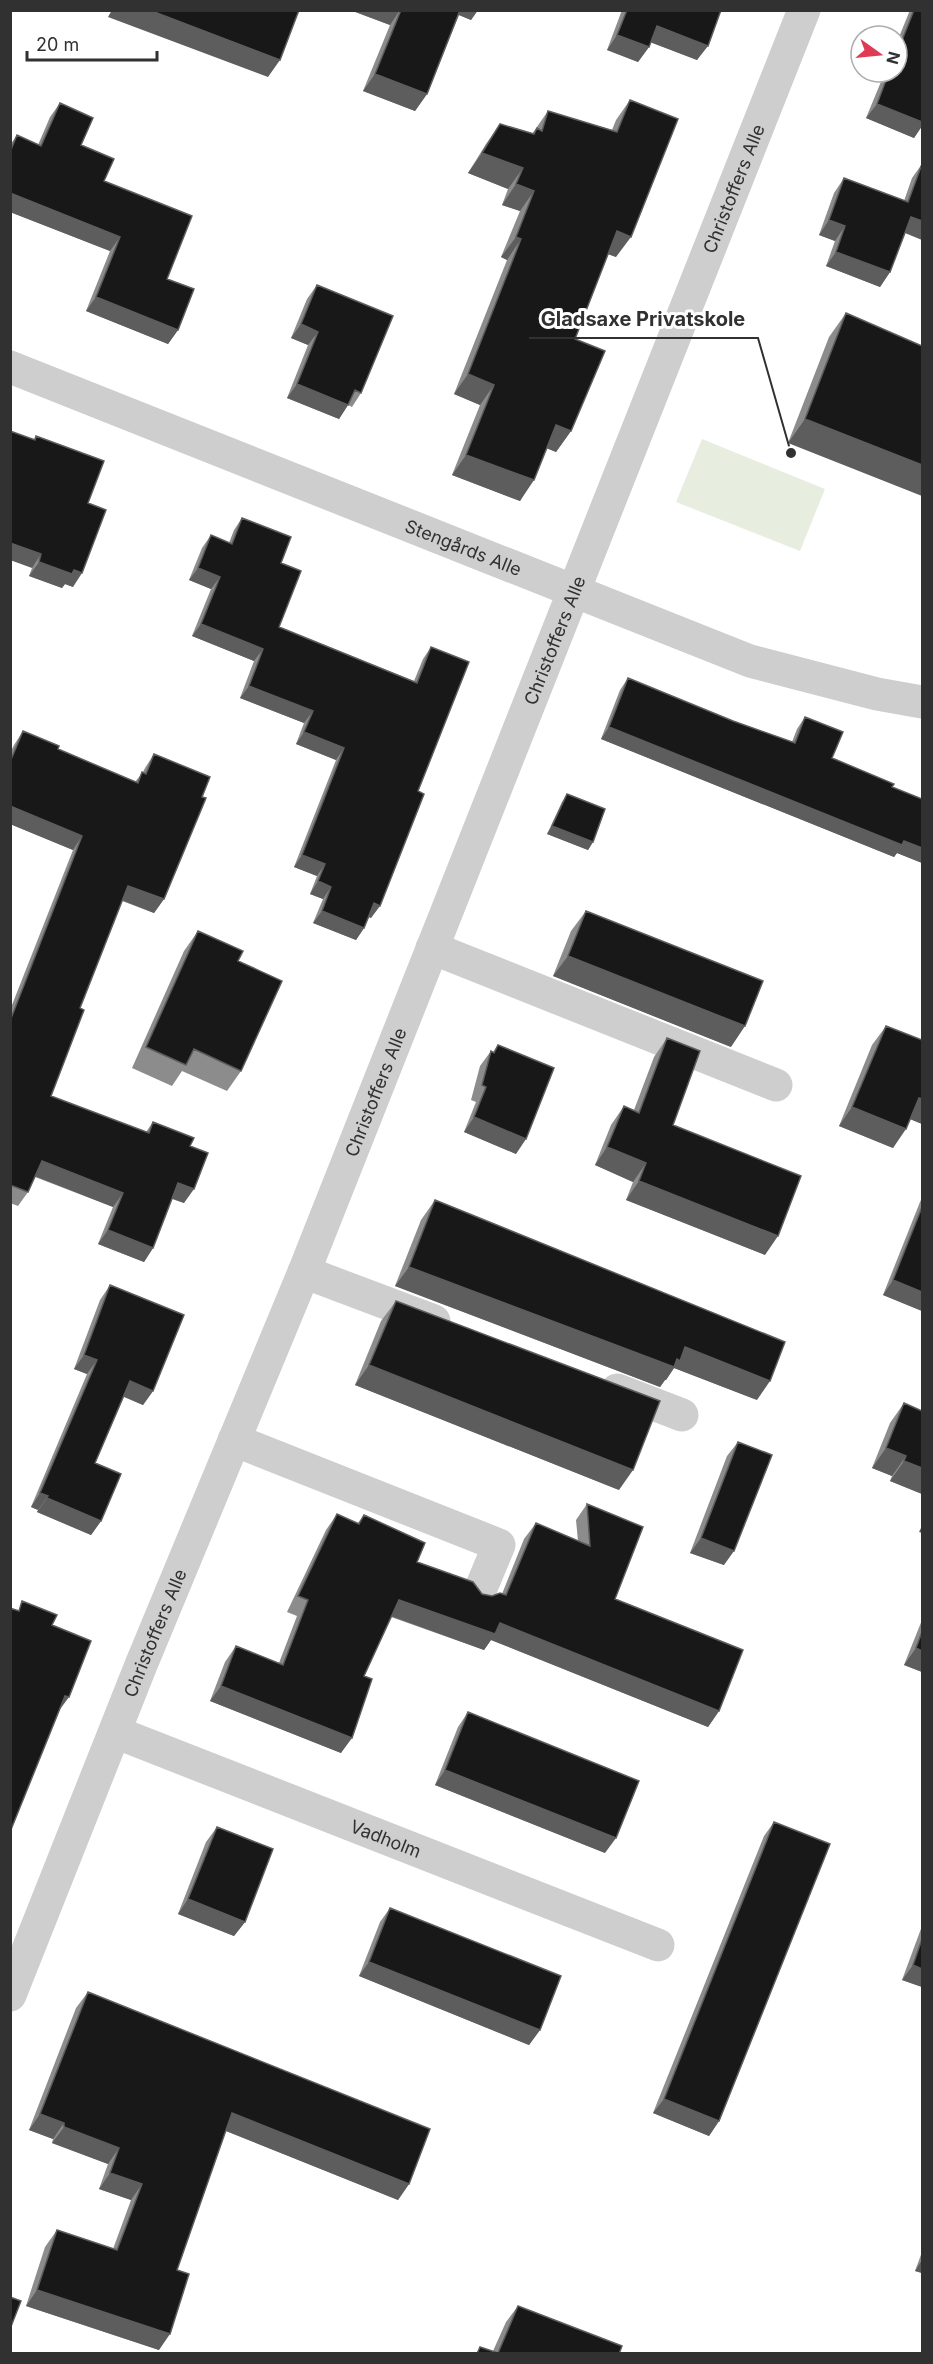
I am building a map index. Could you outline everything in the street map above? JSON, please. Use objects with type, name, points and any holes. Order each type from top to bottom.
[{"type":"street","name":"Christoffers Alle","points":[[10,1995],[115,1732],[304,1272],[804,10]]},
{"type":"street","name":"Stengårds Alle","points":[[10,367],[750,662],[877,694],[922,702]]},
{"type":"street","points":[[432,948],[776,1085]]},
{"type":"street","points":[[304,1272],[460,1331]]},
{"type":"street","points":[[593,1381],[682,1415]]},
{"type":"street","points":[[234,1440],[499,1545],[479,1593]]},
{"type":"street","name":"Vadholm","points":[[115,1732],[658,1945]]},
{"type":"shaded area","points":[[702,439],[825,489],[800,551],[676,502]]},
{"type":"building","points":[[149,10],[299,10],[280,60]]},
{"type":"building","points":[[401,10],[460,10],[427,94],[375,74]]},
{"type":"building","points":[[627,10],[721,10],[708,46],[657,26],[649,47],[617,35]]},
{"type":"building","points":[[914,10],[922,10],[922,122],[877,104],[884,84],[909,84],[908,24]]},
{"type":"building","points":[[630,100],[678,119],[631,237],[617,231],[575,339],[605,351],[571,431],[556,425],[534,480],[466,455],[494,385],[468,374],[521,239],[516,237],[534,191],[516,184],[523,168],[482,153],[500,124],[534,134],[537,128],[542,131],[548,111],[617,132]]},
{"type":"building","points":[[60,103],[93,118],[81,145],[114,159],[104,181],[192,216],[167,279],[194,289],[178,330],[96,297],[120,237],[10,193],[10,152],[17,135],[41,146]]},
{"type":"building","points":[[922,164],[922,221],[911,217],[890,272],[836,252],[845,226],[829,220],[844,178],[908,202]]},
{"type":"building","points":[[317,285],[393,316],[361,393],[355,390],[348,405],[297,384],[318,332],[301,324]]},
{"type":"building","points":[[846,313],[922,346],[922,465],[805,419]]},
{"type":"building","points":[[10,431],[35,440],[36,436],[104,461],[88,503],[106,510],[82,573],[74,570],[72,574],[39,562],[41,554],[10,543]]},
{"type":"building","points":[[242,518],[291,537],[281,563],[301,571],[279,627],[417,683],[431,647],[469,662],[418,791],[424,794],[380,906],[374,903],[364,928],[322,911],[331,887],[318,881],[325,864],[302,855],[344,748],[304,732],[313,711],[249,686],[263,649],[201,624],[220,577],[198,568],[211,535],[232,544]]},
{"type":"building","points":[[628,678],[733,721],[795,743],[805,717],[843,732],[832,758],[894,784],[892,787],[922,799],[922,848],[904,841],[902,845],[609,727]]},
{"type":"building","points":[[23,731],[59,746],[58,749],[138,783],[142,772],[146,774],[154,754],[210,777],[202,797],[206,798],[164,899],[128,886],[80,1008],[84,1010],[51,1096],[149,1133],[153,1122],[194,1138],[190,1146],[208,1153],[194,1189],[178,1183],[153,1248],[108,1230],[123,1193],[42,1161],[28,1192],[10,1185],[10,1021],[82,836],[10,806],[10,762]]},
{"type":"building","points":[[567,794],[605,809],[593,842],[552,826]]},
{"type":"building","points":[[586,911],[763,981],[745,1026],[568,956]]},
{"type":"building","points":[[198,931],[243,951],[238,961],[282,981],[241,1071],[194,1049],[186,1065],[146,1047]]},
{"type":"building","points":[[886,1026],[922,1040],[922,1099],[919,1098],[906,1129],[852,1107]]},
{"type":"building","points":[[667,1038],[700,1051],[673,1125],[801,1176],[778,1236],[639,1181],[646,1163],[607,1147],[624,1106],[639,1113]]},
{"type":"building","points":[[498,1045],[554,1068],[526,1139],[474,1117],[486,1087],[482,1085],[491,1051],[494,1053]]},
{"type":"building","points":[[435,1200],[785,1342],[770,1381],[685,1347],[680,1361],[677,1359],[674,1367],[409,1267]]},
{"type":"building","points":[[922,1207],[922,1292],[893,1280]]},
{"type":"building","points":[[110,1285],[184,1315],[153,1391],[130,1381],[95,1463],[121,1474],[101,1521],[40,1493],[97,1360],[84,1355]]},
{"type":"building","points":[[396,1301],[660,1401],[633,1470],[369,1365]]},
{"type":"building","points":[[904,1403],[922,1411],[922,1468],[904,1461],[906,1456],[886,1448]]},
{"type":"building","points":[[738,1442],[772,1455],[734,1551],[701,1538]]},
{"type":"building","points":[[587,1504],[643,1527],[615,1599],[743,1650],[719,1711],[500,1623],[495,1634],[399,1600],[364,1676],[372,1679],[352,1738],[221,1686],[236,1646],[283,1665],[308,1600],[298,1596],[337,1514],[359,1524],[364,1515],[425,1543],[417,1562],[473,1582],[482,1594],[492,1596],[500,1593],[506,1595],[536,1523],[590,1546]]},
{"type":"building","points":[[22,1601],[57,1615],[52,1625],[91,1641],[69,1697],[65,1696],[10,1832],[10,1608],[19,1611]]},
{"type":"building","points":[[922,1632],[922,1651],[916,1648]]},
{"type":"building","points":[[468,1712],[639,1781],[616,1838],[445,1770]]},
{"type":"building","points":[[774,1822],[830,1844],[719,2121],[664,2099]]},
{"type":"building","points":[[217,1827],[273,1849],[245,1922],[188,1899]]},
{"type":"building","points":[[390,1908],[561,1976],[540,2030],[369,1962]]},
{"type":"building","points":[[922,1939],[922,1969],[913,1965]]},
{"type":"building","points":[[88,1992],[430,2129],[409,2184],[232,2113],[177,2270],[189,2274],[170,2334],[37,2290],[57,2230],[117,2250],[142,2184],[110,2173],[119,2148],[64,2127],[64,2123],[40,2114]]},
{"type":"building","points":[[10,2297],[21,2301],[10,2329]]},
{"type":"building","points":[[518,2306],[622,2346],[619,2354],[477,2354],[480,2347],[498,2353]]},
{"type":"place","name":"Gladsaxe Privatskole","points":[[791,453]]}]
